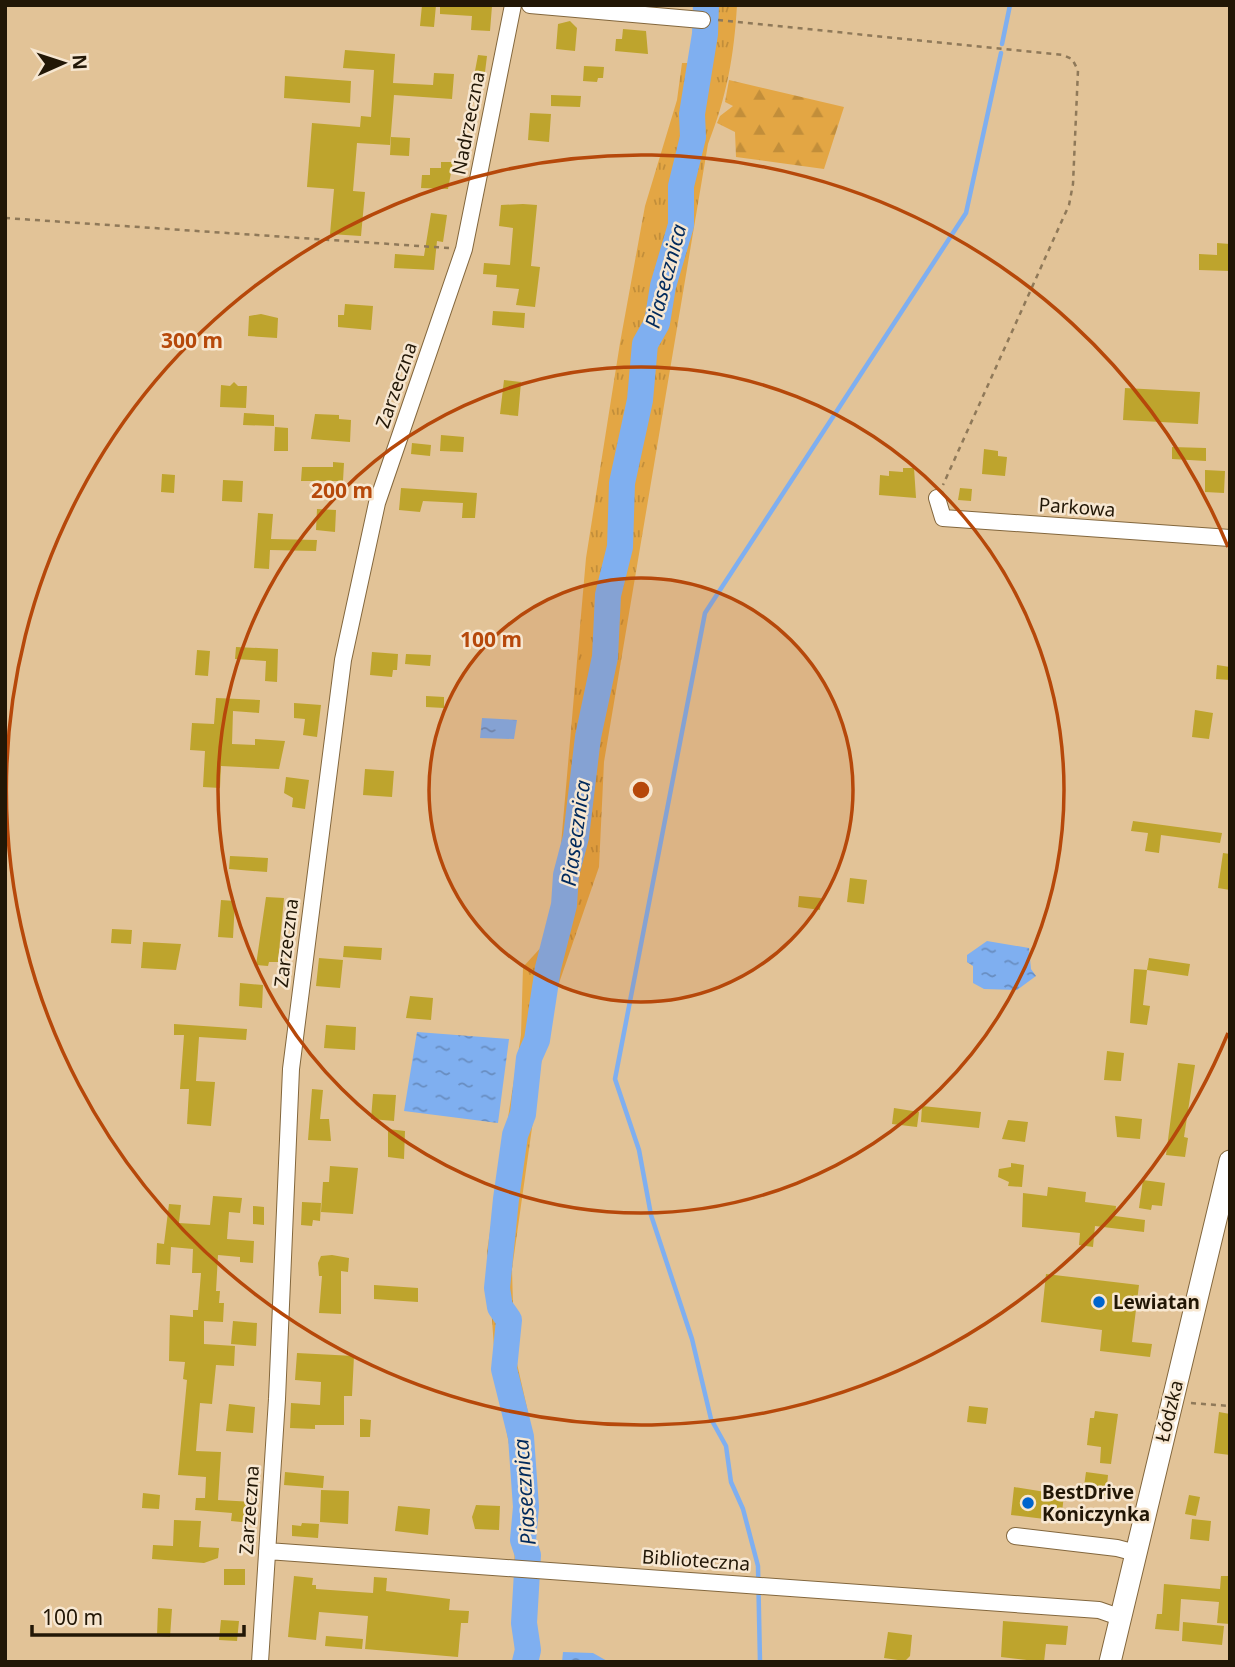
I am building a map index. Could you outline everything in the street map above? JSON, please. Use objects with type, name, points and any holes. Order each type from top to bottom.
[{"type":"main road","name":"Łódzka","points":[[1110,1662],[1230,1161]]},
{"type":"street","name":"Nadrzeczna","points":[[464,249],[513,5]]},
{"type":"street","points":[[530,5],[707,19]]},
{"type":"street","name":"Zarzeczna","points":[[260,1662],[277,1399],[291,1069],[343,660],[377,503],[464,249]]},
{"type":"street","name":"Parkowa","points":[[937,498],[943,518],[1230,538]]},
{"type":"street","points":[[1016,1536],[1117,1548],[1136,1553]]},
{"type":"street","name":"Biblioteczna","points":[[267,1551],[1099,1610],[1122,1618]]},
{"type":"path","points":[[707,19],[1063,55],[1072,59],[1078,70],[1073,184],[1069,205],[937,498]]},
{"type":"path","points":[[5,218],[464,249]]},
{"type":"path","points":[[1172,1401],[1230,1406]]},
{"type":"green space","points":[[695,5],[737,5],[732,59],[725,92],[708,144],[604,762],[599,867],[548,1015],[512,1269],[513,1305],[519,1320],[516,1359],[528,1412],[535,1560],[533,1662],[515,1662],[514,1471],[496,1375],[487,1251],[521,1035],[523,967],[544,944],[559,867],[586,558],[620,343],[645,206],[677,100],[682,63],[693,63]]},
{"type":"green space","points":[[729,80],[844,107],[824,169],[736,157],[735,132],[717,123],[720,116],[733,106],[725,102]]},
{"type":"water","points":[[482,718],[517,720],[514,739],[480,738]]},
{"type":"water","points":[[987,941],[1029,948],[1031,969],[1036,976],[1017,990],[984,989],[973,983],[973,966],[967,962],[967,955]]},
{"type":"water","points":[[417,1032],[509,1039],[498,1123],[404,1111]]},
{"type":"water","points":[[563,1652],[593,1653],[609,1662],[562,1662]]},
{"type":"building","points":[[422,5],[436,5],[434,27],[420,26]]},
{"type":"building","points":[[440,5],[492,6],[490,31],[471,30],[472,16],[440,14]]},
{"type":"building","points":[[570,21],[577,28],[575,51],[556,49],[558,24]]},
{"type":"building","points":[[623,29],[646,31],[648,54],[615,51],[616,39],[622,39]]},
{"type":"building","points":[[345,50],[395,54],[393,83],[433,85],[434,73],[454,74],[452,99],[394,95],[390,145],[357,143],[353,191],[365,192],[361,236],[330,234],[334,189],[307,187],[312,123],[360,127],[361,116],[371,117],[374,70],[343,68]]},
{"type":"building","points":[[478,55],[487,56],[483,88],[472,87]]},
{"type":"building","points":[[584,66],[604,67],[603,78],[598,78],[597,82],[583,81]]},
{"type":"building","points":[[285,76],[351,81],[350,103],[284,98]]},
{"type":"building","points":[[551,95],[581,96],[580,107],[551,106]]},
{"type":"building","points":[[530,113],[551,114],[549,142],[528,140]]},
{"type":"building","points":[[391,137],[410,138],[409,156],[390,155]]},
{"type":"building","points":[[441,162],[453,162],[448,189],[421,188],[422,175],[430,175],[430,168],[441,168]]},
{"type":"building","points":[[501,205],[537,205],[531,266],[540,267],[535,307],[516,305],[519,289],[496,287],[497,275],[483,274],[484,263],[510,265],[513,228],[499,226]]},
{"type":"building","points":[[431,213],[447,215],[443,242],[437,241],[434,270],[394,268],[395,254],[424,256]]},
{"type":"building","points":[[1217,243],[1230,244],[1230,271],[1199,270],[1199,254],[1217,255]]},
{"type":"building","points":[[345,304],[373,306],[371,330],[338,327],[338,315],[344,315]]},
{"type":"building","points":[[493,311],[525,313],[524,328],[492,325]]},
{"type":"building","points":[[261,314],[278,318],[277,338],[248,336],[249,316]]},
{"type":"building","points":[[504,380],[521,382],[518,416],[500,414]]},
{"type":"building","points":[[234,382],[238,386],[247,386],[246,408],[220,407],[221,385],[230,386]]},
{"type":"building","points":[[1125,388],[1200,392],[1198,424],[1123,420]]},
{"type":"building","points":[[244,413],[274,415],[274,426],[243,425]]},
{"type":"building","points":[[315,414],[339,415],[339,419],[351,420],[350,442],[311,439]]},
{"type":"building","points":[[275,427],[288,428],[288,451],[274,451]]},
{"type":"building","points":[[441,435],[464,437],[463,452],[440,451]]},
{"type":"building","points":[[412,443],[431,445],[430,456],[411,454]]},
{"type":"building","points":[[1172,447],[1206,448],[1206,461],[1172,459]]},
{"type":"building","points":[[984,449],[998,451],[998,456],[1007,457],[1005,476],[982,474]]},
{"type":"building","points":[[333,462],[344,463],[343,481],[301,481],[302,467],[333,467]]},
{"type":"building","points":[[903,468],[914,468],[916,498],[879,495],[880,475],[889,476],[889,471],[903,472]]},
{"type":"building","points":[[1205,470],[1225,471],[1224,493],[1205,492]]},
{"type":"building","points":[[162,474],[175,475],[174,493],[161,492]]},
{"type":"building","points":[[223,480],[243,481],[242,502],[222,501]]},
{"type":"building","points":[[401,488],[477,493],[475,518],[462,518],[463,503],[423,501],[420,512],[399,510]]},
{"type":"building","points":[[960,488],[972,489],[971,501],[958,500]]},
{"type":"building","points":[[317,509],[336,510],[335,532],[316,530]]},
{"type":"building","points":[[258,513],[273,514],[271,539],[317,540],[316,551],[270,550],[269,569],[254,568]]},
{"type":"building","points":[[236,647],[278,649],[277,682],[265,681],[266,661],[235,659]]},
{"type":"building","points":[[197,650],[210,651],[208,676],[195,675]]},
{"type":"building","points":[[372,652],[398,654],[397,670],[393,670],[392,677],[370,675]]},
{"type":"building","points":[[406,654],[431,655],[430,666],[405,664]]},
{"type":"building","points":[[1217,665],[1230,667],[1230,680],[1216,679]]},
{"type":"building","points":[[426,696],[444,697],[444,708],[426,707]]},
{"type":"building","points":[[216,698],[260,700],[259,713],[233,711],[232,744],[255,745],[255,739],[285,741],[279,769],[221,766],[220,788],[203,787],[205,751],[190,750],[192,723],[214,724]]},
{"type":"building","points":[[294,703],[321,705],[317,737],[303,735],[305,719],[294,718]]},
{"type":"building","points":[[1195,710],[1213,713],[1209,739],[1192,737]]},
{"type":"building","points":[[365,769],[394,771],[392,797],[363,795]]},
{"type":"building","points":[[286,777],[309,780],[305,809],[292,807],[293,798],[284,793]]},
{"type":"building","points":[[1133,821],[1222,833],[1220,843],[1161,835],[1159,853],[1145,851],[1148,833],[1131,831]]},
{"type":"building","points":[[1223,853],[1230,854],[1230,890],[1218,888]]},
{"type":"building","points":[[230,856],[268,858],[267,872],[229,869]]},
{"type":"building","points":[[850,878],[867,880],[864,904],[847,902]]},
{"type":"building","points":[[799,896],[821,898],[820,910],[798,907]]},
{"type":"building","points":[[266,897],[284,898],[278,962],[269,962],[268,966],[256,965]]},
{"type":"building","points":[[221,900],[235,901],[233,938],[218,937]]},
{"type":"building","points":[[112,929],[132,930],[131,944],[111,943]]},
{"type":"building","points":[[143,942],[181,944],[176,970],[141,968]]},
{"type":"building","points":[[344,946],[382,948],[381,960],[343,957]]},
{"type":"building","points":[[319,958],[343,960],[340,988],[316,986]]},
{"type":"building","points":[[1149,958],[1190,964],[1188,976],[1147,970]]},
{"type":"building","points":[[1134,969],[1147,970],[1143,1005],[1150,1006],[1147,1025],[1130,1023]]},
{"type":"building","points":[[240,983],[263,985],[262,1008],[239,1006]]},
{"type":"building","points":[[410,996],[433,998],[431,1020],[406,1018]]},
{"type":"building","points":[[174,1024],[247,1029],[246,1040],[199,1037],[196,1081],[215,1082],[211,1126],[187,1124],[189,1089],[180,1089],[184,1035],[174,1035]]},
{"type":"building","points":[[326,1025],[356,1027],[355,1050],[324,1048]]},
{"type":"building","points":[[1107,1051],[1124,1053],[1121,1081],[1104,1080]]},
{"type":"building","points":[[1178,1063],[1195,1065],[1184,1137],[1188,1138],[1185,1157],[1166,1155]]},
{"type":"building","points":[[312,1089],[323,1090],[320,1119],[329,1119],[331,1141],[308,1140]]},
{"type":"building","points":[[373,1094],[396,1095],[394,1121],[371,1119]]},
{"type":"building","points":[[922,1106],[981,1112],[979,1128],[921,1122]]},
{"type":"building","points":[[894,1108],[919,1112],[917,1127],[892,1124]]},
{"type":"building","points":[[1115,1116],[1142,1119],[1140,1139],[1117,1137]]},
{"type":"building","points":[[1008,1120],[1028,1122],[1025,1142],[1002,1139]]},
{"type":"building","points":[[388,1129],[405,1131],[404,1159],[388,1157]]},
{"type":"building","points":[[1011,1163],[1024,1165],[1022,1187],[1008,1186],[1009,1182],[998,1177],[999,1169],[1011,1167]]},
{"type":"building","points":[[330,1166],[358,1168],[353,1214],[321,1212],[323,1182],[329,1182]]},
{"type":"building","points":[[1143,1180],[1165,1183],[1162,1206],[1152,1205],[1151,1210],[1139,1208]]},
{"type":"building","points":[[1048,1187],[1086,1192],[1085,1202],[1116,1206],[1115,1216],[1145,1220],[1144,1232],[1095,1226],[1093,1247],[1079,1245],[1080,1233],[1022,1227],[1023,1193],[1047,1196]]},
{"type":"building","points":[[213,1196],[242,1198],[240,1213],[229,1212],[227,1239],[254,1241],[253,1263],[240,1262],[240,1257],[218,1255],[216,1291],[220,1291],[219,1303],[224,1303],[223,1322],[204,1321],[204,1344],[235,1346],[234,1366],[216,1365],[212,1404],[200,1403],[196,1451],[221,1452],[218,1500],[254,1502],[252,1523],[231,1521],[232,1513],[195,1510],[196,1498],[205,1498],[206,1477],[178,1475],[187,1380],[183,1379],[185,1362],[169,1361],[170,1315],[193,1317],[193,1310],[198,1310],[201,1273],[192,1273],[193,1249],[171,1247],[170,1265],[156,1264],[157,1243],[164,1244],[169,1204],[181,1205],[179,1223],[210,1225]]},
{"type":"building","points":[[302,1202],[321,1203],[320,1221],[313,1220],[312,1226],[301,1225]]},
{"type":"building","points":[[253,1206],[264,1207],[264,1225],[253,1224]]},
{"type":"building","points":[[321,1256],[349,1258],[348,1272],[341,1271],[341,1314],[319,1313],[322,1276],[319,1276],[318,1263]]},
{"type":"building","points":[[1046,1274],[1139,1285],[1132,1342],[1152,1344],[1150,1357],[1100,1351],[1102,1330],[1041,1322]]},
{"type":"building","points":[[374,1285],[418,1288],[418,1302],[374,1299]]},
{"type":"building","points":[[233,1321],[257,1323],[256,1346],[231,1344]]},
{"type":"building","points":[[297,1353],[354,1356],[352,1396],[344,1396],[344,1425],[315,1425],[315,1429],[290,1428],[291,1403],[320,1405],[321,1382],[295,1380]]},
{"type":"building","points":[[229,1404],[255,1407],[253,1433],[226,1431]]},
{"type":"building","points":[[969,1406],[988,1408],[986,1424],[967,1422]]},
{"type":"building","points":[[1095,1411],[1118,1414],[1111,1464],[1100,1463],[1101,1447],[1087,1445],[1090,1418],[1094,1418]]},
{"type":"building","points":[[1219,1412],[1230,1414],[1230,1455],[1214,1453]]},
{"type":"building","points":[[360,1419],[371,1420],[370,1437],[360,1437]]},
{"type":"building","points":[[285,1472],[324,1476],[323,1488],[284,1485]]},
{"type":"building","points":[[1086,1472],[1108,1475],[1106,1496],[1083,1493]]},
{"type":"building","points":[[1014,1487],[1064,1495],[1061,1521],[1011,1515]]},
{"type":"building","points":[[321,1490],[349,1491],[348,1524],[320,1522]]},
{"type":"building","points":[[143,1493],[160,1495],[159,1509],[142,1508]]},
{"type":"building","points":[[1189,1495],[1200,1497],[1196,1516],[1185,1514]]},
{"type":"building","points":[[476,1505],[500,1506],[499,1530],[475,1529],[472,1517]]},
{"type":"building","points":[[398,1506],[430,1509],[428,1535],[395,1531]]},
{"type":"building","points":[[1192,1519],[1211,1521],[1209,1541],[1190,1539]]},
{"type":"building","points":[[174,1520],[201,1521],[199,1547],[219,1548],[218,1558],[204,1563],[152,1559],[153,1545],[173,1546]]},
{"type":"building","points":[[302,1523],[319,1524],[318,1538],[292,1536],[292,1525],[301,1526]]},
{"type":"building","points":[[224,1569],[245,1569],[245,1585],[224,1585]]},
{"type":"building","points":[[294,1576],[313,1578],[312,1585],[316,1585],[316,1589],[373,1593],[374,1577],[387,1578],[386,1591],[450,1599],[449,1610],[469,1611],[468,1623],[461,1623],[458,1657],[365,1649],[368,1616],[319,1612],[316,1640],[288,1637]]},
{"type":"building","points":[[1221,1576],[1230,1576],[1230,1624],[1217,1623],[1219,1602],[1181,1599],[1179,1631],[1155,1629],[1157,1614],[1162,1614],[1164,1584],[1220,1589]]},
{"type":"building","points":[[158,1608],[172,1609],[170,1637],[157,1636]]},
{"type":"building","points":[[221,1620],[239,1621],[237,1641],[219,1640]]},
{"type":"building","points":[[1003,1621],[1068,1626],[1066,1645],[1046,1644],[1044,1662],[1001,1657]]},
{"type":"building","points":[[1183,1622],[1224,1626],[1222,1645],[1182,1641]]},
{"type":"building","points":[[888,1632],[912,1635],[910,1656],[905,1661],[884,1658]]},
{"type":"building","points":[[326,1636],[363,1639],[362,1649],[325,1646]]},
{"type":"waterway","name":"Piasecznica","points":[[525,1662],[528,1650],[524,1623],[528,1555],[523,1540],[526,1507],[521,1437],[504,1369],[509,1320],[500,1307],[497,1288],[506,1199],[515,1135],[523,1114],[529,1058],[537,1040],[548,968],[564,905],[566,875],[576,837],[588,737],[605,657],[608,595],[620,547],[622,483],[640,400],[645,344],[657,323],[663,286],[681,225],[681,186],[693,137],[692,114],[705,34],[706,5]]},
{"type":"waterway","points":[[1002,44],[1010,5]]},
{"type":"waterway","points":[[760,1662],[758,1566],[743,1509],[731,1482],[726,1446],[711,1419],[692,1339],[651,1215],[639,1150],[615,1079],[705,613],[966,213],[1001,53]]},
{"type":"place","name":"Lewiatan","points":[[1099,1302]]},
{"type":"place","name":"BestDrive Koniczynka","points":[[1028,1503]]}]
